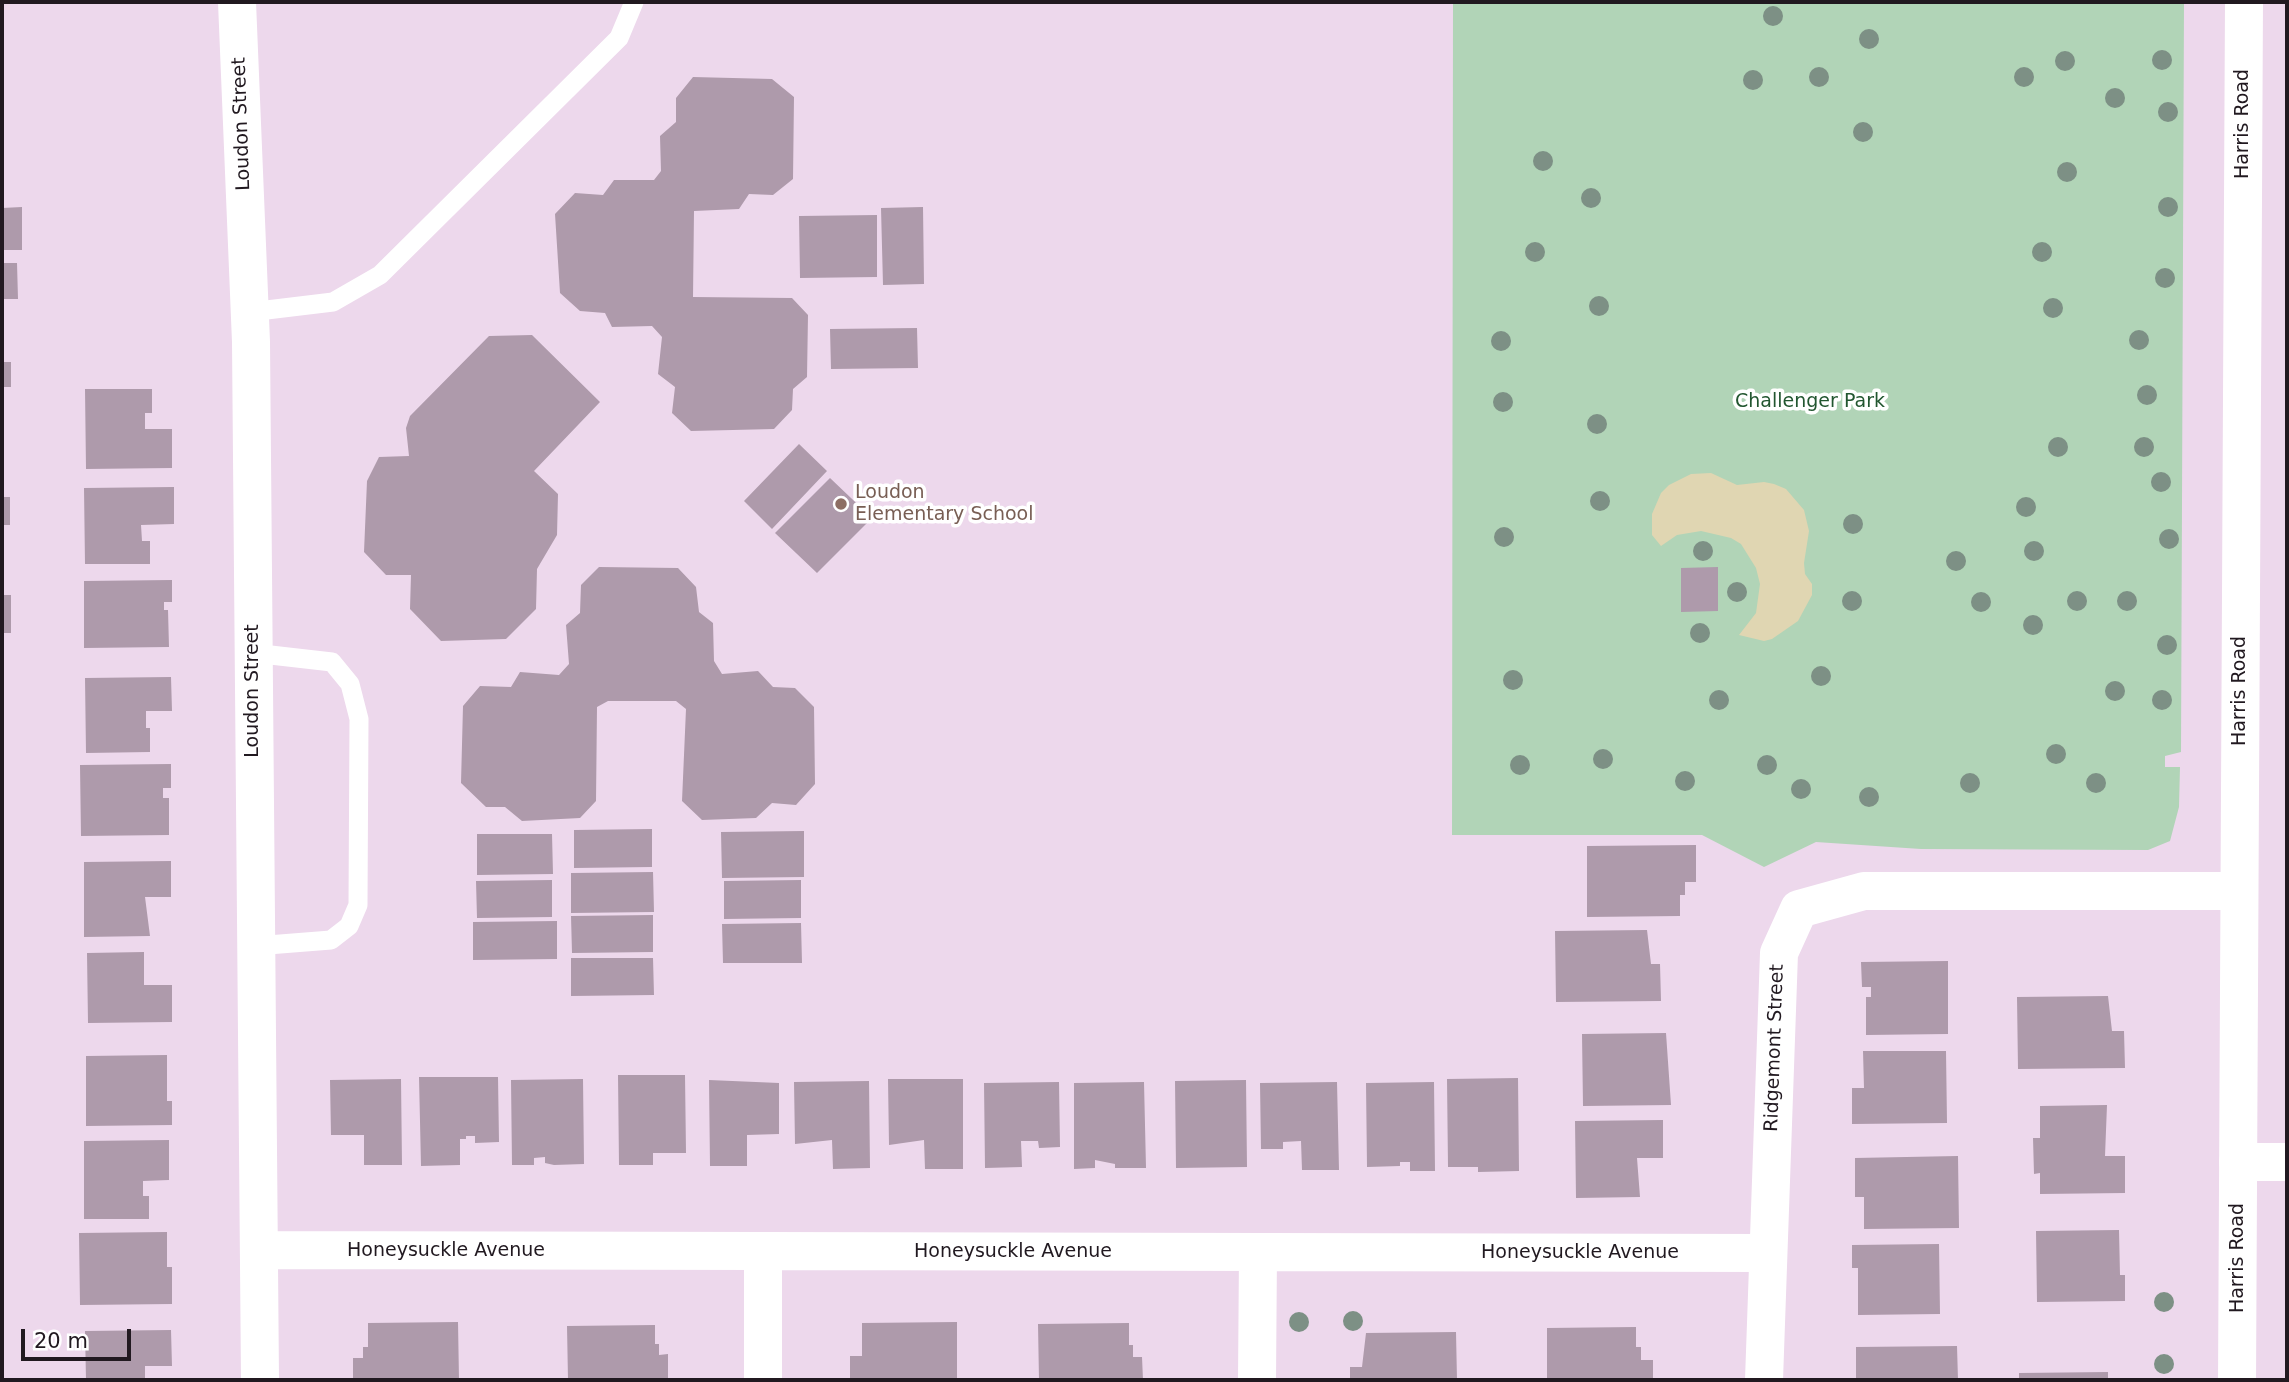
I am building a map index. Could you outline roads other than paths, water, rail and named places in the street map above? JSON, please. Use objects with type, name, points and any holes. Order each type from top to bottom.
[{"type":"street","name":"Loudon Street","points":[[237,2],[250,312],[260,1380]]},
{"type":"street","name":"Harris Road","points":[[2237,1380],[2244,2]]},
{"type":"street","name":"Ridgemont Street","points":[[1764,1380],[1779,953],[1799,909],[1864,891],[2238,891]]},
{"type":"street","points":[[2238,1162],[2287,1162]]},
{"type":"street","name":"Honeysuckle Avenue","points":[[258,1251],[1767,1254]]},
{"type":"street","points":[[763,1251],[763,1380]]},
{"type":"street","points":[[1257,1380],[1258,1252]]},
{"type":"lane","points":[[250,312],[333,302],[380,275],[619,38],[634,2]]},
{"type":"lane","points":[[253,653],[332,662],[350,684],[359,719],[358,905],[349,926],[331,940],[255,946]]},
{"type":"place","name":"Loudon Elementary School","points":[[841,504]]},
{"type":"park label","name":"Challenger Park","points":[[1810,402]]}]
